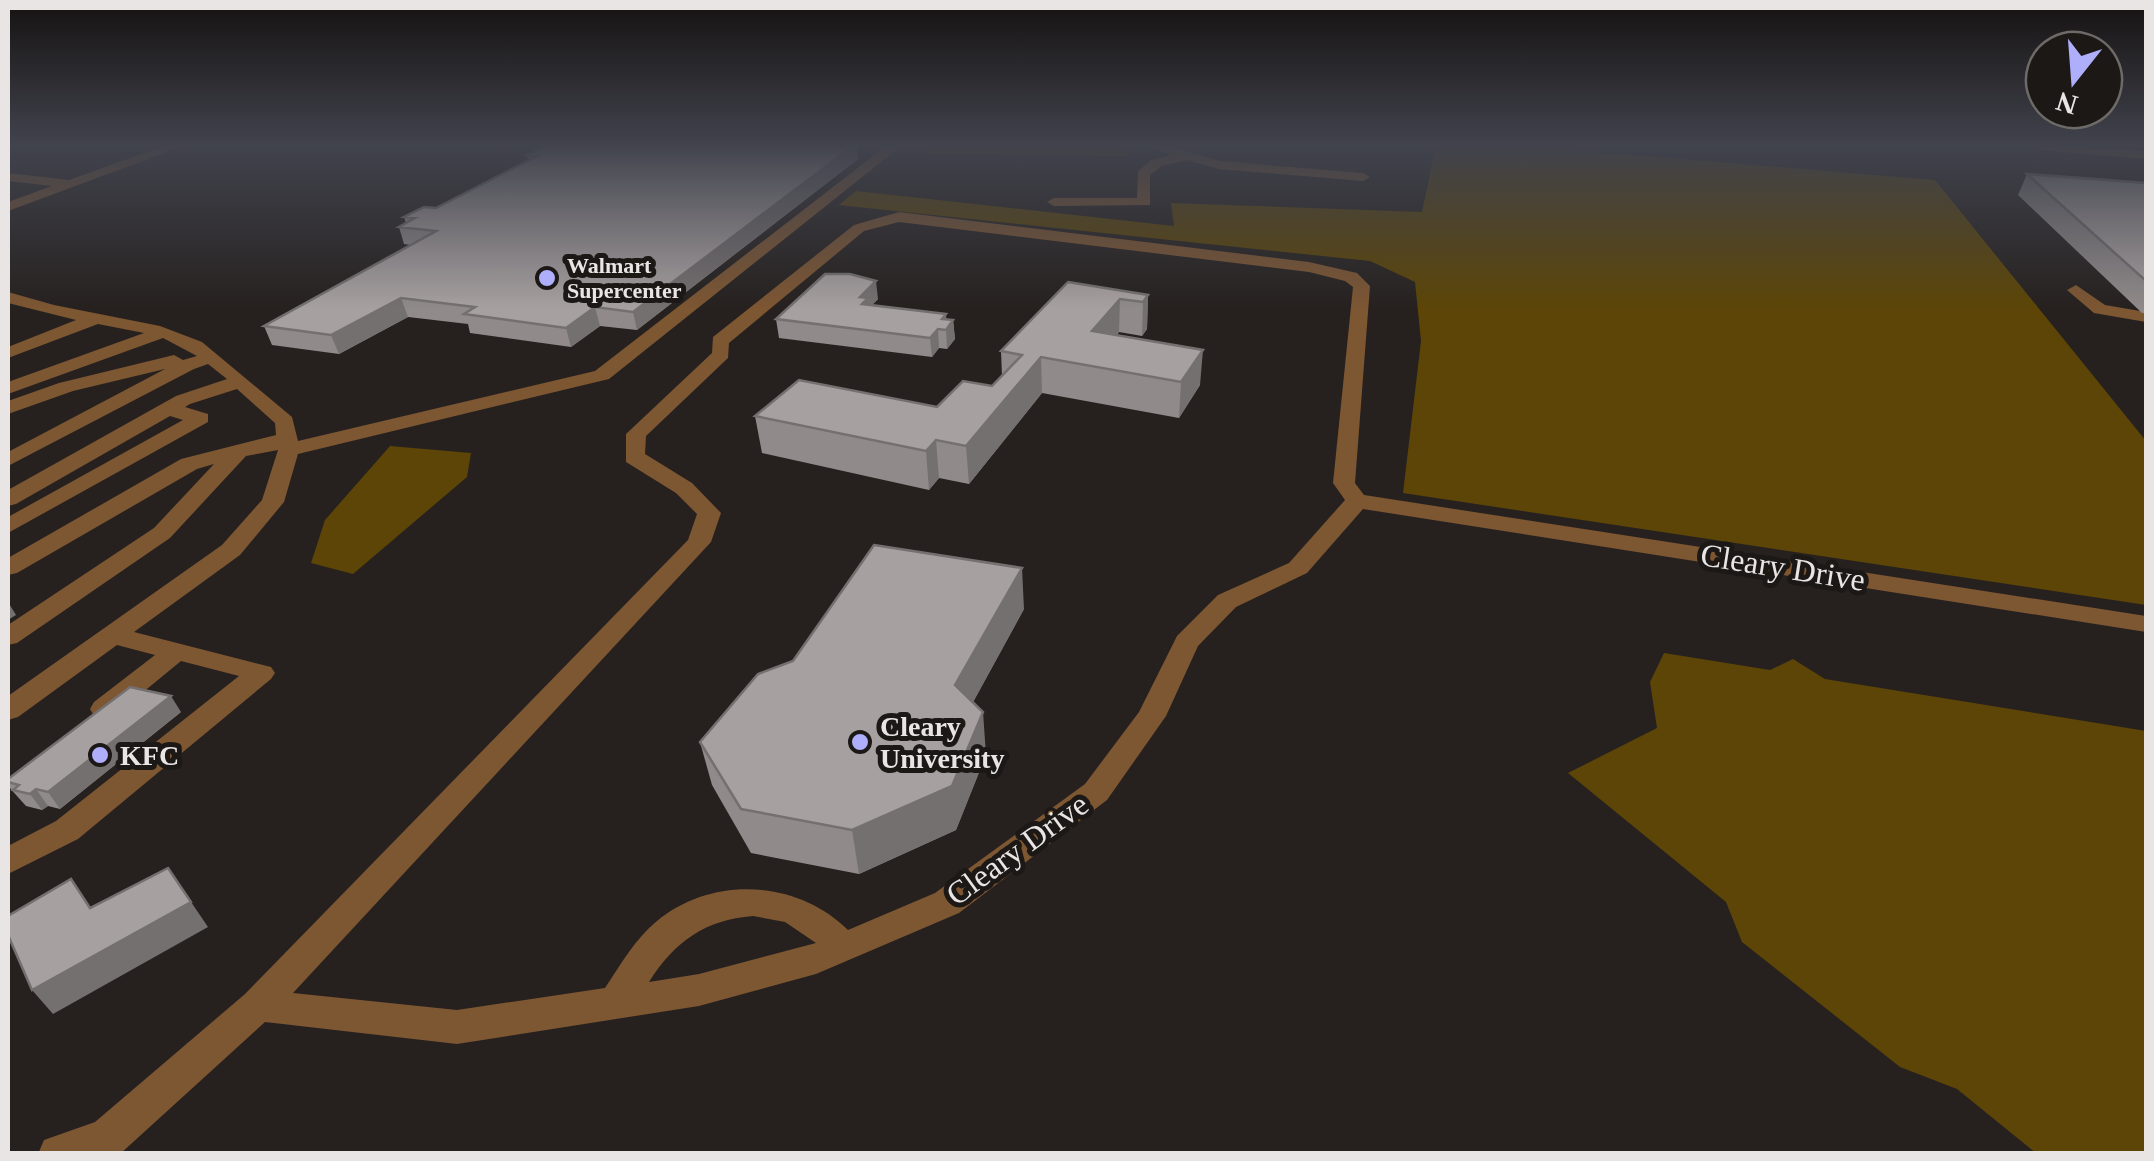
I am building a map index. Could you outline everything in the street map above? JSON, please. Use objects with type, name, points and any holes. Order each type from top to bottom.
[{"type":"street","points":[[8,568],[189,464],[602,376],[826,200]]},
{"type":"street","points":[[1054,202],[1145,200]]},
{"type":"street","points":[[58,1154],[103,1146],[258,1004],[699,542],[709,513],[684,488],[634,457],[636,434],[721,354],[720,341],[812,274],[858,228],[899,217],[1309,267],[1352,278],[1362,286],[1344,483],[1356,502]]},
{"type":"street","points":[[2076,290],[2100,310],[2146,317]]},
{"type":"street","points":[[8,298],[37,309],[161,333],[206,356],[285,421],[288,444],[272,502],[231,550],[8,710]]},
{"type":"street","points":[[8,353],[92,320]]},
{"type":"street","points":[[8,388],[161,333]]},
{"type":"street","points":[[8,408],[66,387],[206,356]]},
{"type":"street","points":[[8,460],[206,356]]},
{"type":"street","points":[[131,372],[161,380]]},
{"type":"street","points":[[8,499],[167,409],[238,382]]},
{"type":"street","points":[[8,526],[201,418],[167,409]]},
{"type":"street","points":[[8,637],[162,533],[238,451]]},
{"type":"street","name":"Cleary Drive","points":[[258,1004],[457,1027],[699,990],[843,948],[947,904],[1096,792],[1152,716],[1186,642],[1227,601],[1298,568],[1356,502],[2146,624]]},
{"type":"street","points":[[8,861],[67,830],[261,673],[112,635]]},
{"type":"street","points":[[85,724],[178,650]]},
{"type":"street","points":[[616,1003],[657,943],[685,918],[722,905],[770,902],[812,919],[843,948]]},
{"type":"shaded area","points":[[845,200],[939,200],[1174,226],[1171,203],[1422,212],[1425,200],[1951,200],[2146,441],[2146,605],[1403,493],[1421,341],[1415,282],[1370,261],[839,205]]},
{"type":"shaded area","points":[[390,446],[471,453],[467,477],[353,574],[311,563],[325,520]]},
{"type":"shaded area","points":[[1664,653],[1770,670],[1793,659],[1825,679],[2146,731],[2146,1153],[2036,1153],[1957,1089],[1900,1067],[1742,942],[1726,902],[1568,773],[1657,728],[1650,682]]},
{"type":"building","points":[[451,200],[781,200],[633,312],[595,307],[566,328],[464,314],[475,307],[401,298],[331,335],[264,326],[436,231],[399,227],[415,218],[404,217],[424,207],[436,208]]},
{"type":"building","points":[[2056,200],[2146,200],[2146,281]]},
{"type":"building","points":[[825,274],[850,274],[876,281],[860,297],[868,298],[862,304],[946,314],[942,319],[953,320],[946,330],[938,329],[930,338],[776,319]]},
{"type":"building","points":[[1068,282],[1148,295],[1143,302],[1120,299],[1092,331],[1203,350],[1181,382],[1041,357],[966,446],[936,440],[926,451],[755,416],[799,380],[937,407],[963,381],[992,386],[1022,355],[1001,351]]},
{"type":"building","name":"Cleary University","points":[[874,545],[1022,568],[955,685],[983,712],[952,786],[852,830],[741,809],[700,742],[758,674],[793,661]]},
{"type":"building","points":[[130,687],[171,696],[48,792],[36,789],[30,794],[13,790],[19,785],[8,779]]},
{"type":"building","points":[[168,868],[191,902],[32,990],[8,935],[8,916],[71,879],[90,908]]},
{"type":"place","name":"Walmart Supercenter","points":[[547,278]]},
{"type":"place","name":"Cleary University","points":[[860,742]]},
{"type":"place","name":"KFC","points":[[100,755]]}]
